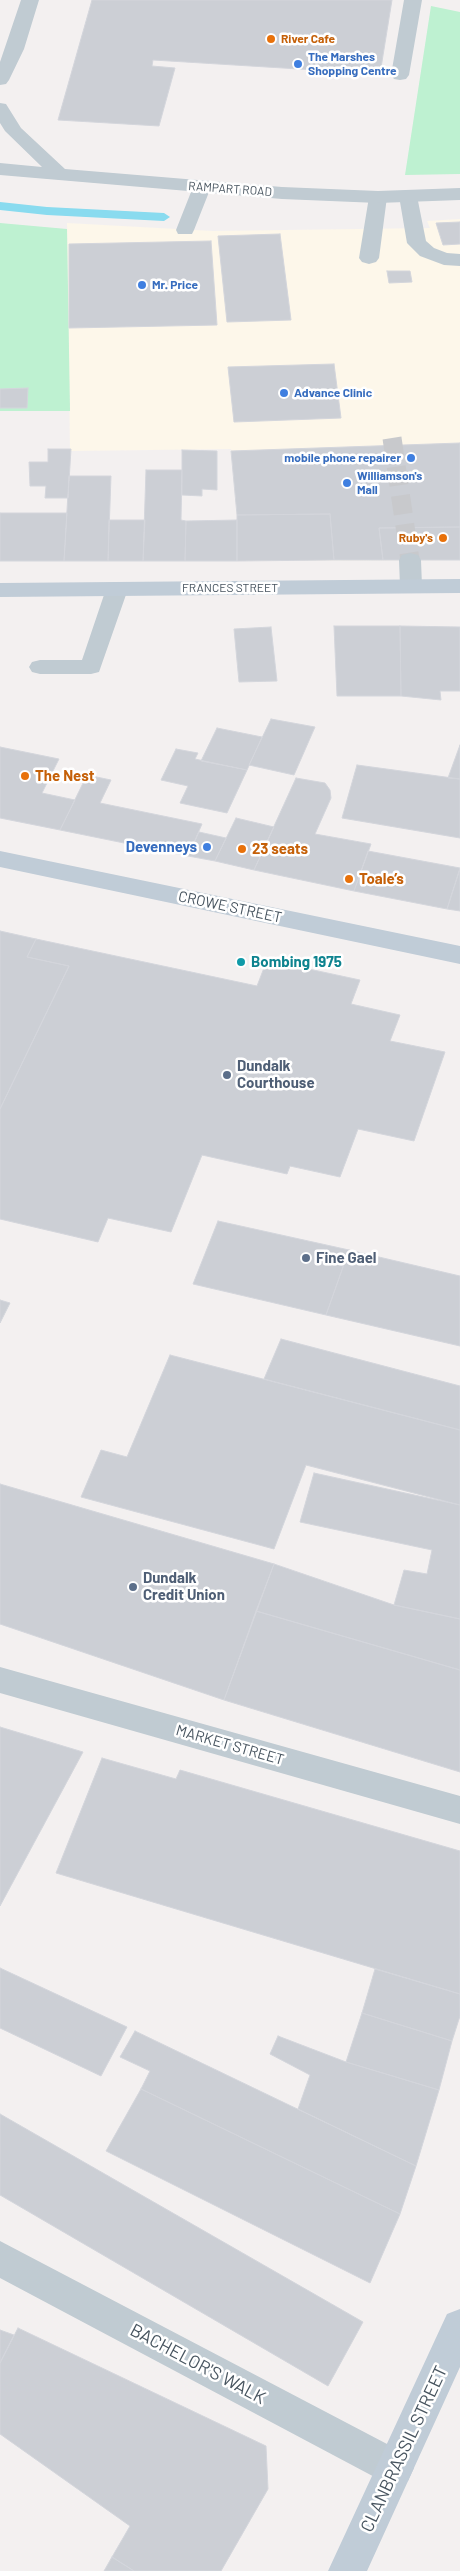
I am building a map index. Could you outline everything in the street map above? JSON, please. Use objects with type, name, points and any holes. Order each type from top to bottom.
[{"type":"main road","name":"FRANCES STREET","points":[[0,590],[460,586]]},
{"type":"main road","name":"CROWE STREET","points":[[0,859],[460,955]]},
{"type":"main road","name":"CLANBRASSIL STREET","points":[[347,2571],[460,2327]]},
{"type":"street","points":[[0,80],[15,49],[30,0]]},
{"type":"street","points":[[400,75],[413,0]]},
{"type":"street","points":[[0,108],[14,131],[61,175]]},
{"type":"street","name":"RAMPART ROAD","points":[[0,169],[202,187],[378,196],[460,194]]},
{"type":"street","points":[[185,230],[202,187]]},
{"type":"street","points":[[369,258],[378,196]]},
{"type":"street","points":[[408,196],[417,242],[427,252],[444,258],[460,260]]},
{"type":"street","points":[[410,560],[411,586]]},
{"type":"street","points":[[40,667],[92,668],[117,588]]},
{"type":"street","name":"MARKET STREET","points":[[0,1680],[460,1810]]},
{"type":"street","name":"BACHELOR'S WALK","points":[[0,2259],[395,2468]]},
{"type":"shaded area","points":[[460,219],[460,560],[237,561],[237,515],[231,449],[70,451],[67,223],[213,231],[430,228],[427,221]]},
{"type":"green space","points":[[431,6],[460,12],[460,174],[405,175]]},
{"type":"green space","points":[[0,223],[67,229],[70,411],[0,411]]},
{"type":"building","name":"The Marshes Shopping Centre","points":[[92,0],[392,0],[380,74],[153,60],[152,66],[175,68],[159,126],[58,120]]},
{"type":"building","points":[[460,222],[460,244],[443,245],[436,223]]},
{"type":"building","name":"Mr. Price","points":[[280,234],[291,320],[227,322],[218,236]]},
{"type":"building","name":"Mr. Price","points":[[211,241],[217,325],[69,328],[69,244]]},
{"type":"building","points":[[387,271],[410,271],[412,282],[389,283]]},
{"type":"building","name":"Advance Clinic","points":[[334,364],[341,418],[234,422],[228,367]]},
{"type":"building","points":[[28,388],[27,408],[0,408],[0,389]]},
{"type":"building","name":"Williamson's Mall","points":[[460,443],[460,527],[379,528],[383,560],[334,560],[330,514],[237,515],[231,451]]},
{"type":"building","points":[[48,449],[71,449],[68,498],[45,498],[46,486],[30,486],[29,462],[48,462]]},
{"type":"building","points":[[182,450],[217,451],[217,490],[202,489],[202,496],[182,495]]},
{"type":"building","points":[[146,470],[182,470],[181,520],[186,521],[185,561],[143,561]]},
{"type":"building","points":[[69,476],[111,476],[108,561],[64,561]]},
{"type":"building","points":[[0,513],[67,513],[64,561],[0,561]]},
{"type":"building","points":[[330,514],[334,560],[237,561],[237,515]]},
{"type":"building","points":[[109,520],[145,520],[143,561],[108,561]]},
{"type":"building","points":[[237,520],[237,561],[185,561],[186,521]]},
{"type":"building","points":[[460,527],[460,560],[383,560],[379,528]]},
{"type":"building","points":[[334,626],[400,626],[401,696],[337,696]]},
{"type":"building","points":[[400,626],[460,627],[460,691],[440,691],[441,700],[401,696]]},
{"type":"building","points":[[271,627],[277,681],[239,682],[234,629]]},
{"type":"building","points":[[271,719],[315,727],[294,775],[249,765]]},
{"type":"building","points":[[217,728],[262,737],[247,770],[201,761]]},
{"type":"building","points":[[460,745],[460,779],[448,778]]},
{"type":"building","name":"The Nest","points":[[0,747],[59,759],[42,793],[75,800],[60,830],[0,818]]},
{"type":"building","points":[[176,749],[198,753],[195,759],[247,770],[227,813],[180,803],[188,786],[161,780]]},
{"type":"building","points":[[357,765],[460,779],[460,838],[342,818]]},
{"type":"building","points":[[87,775],[111,780],[100,803],[202,824],[188,856],[60,830]]},
{"type":"building","points":[[296,778],[325,783],[330,790],[331,798],[315,834],[371,844],[354,891],[254,870]]},
{"type":"building","name":"23 seats","points":[[236,818],[274,827],[254,870],[215,861]]},
{"type":"building","name":"Devenneys","points":[[199,832],[226,838],[215,861],[188,856]]},
{"type":"building","points":[[368,851],[460,868],[447,909],[354,891]]},
{"type":"building","points":[[460,869],[460,911],[447,909]]},
{"type":"building","points":[[0,931],[36,939],[27,957],[69,966],[0,1109]]},
{"type":"building","name":"Dundalk Courthouse","points":[[36,939],[257,986],[267,960],[360,980],[351,1004],[400,1015],[390,1041],[445,1052],[414,1141],[358,1129],[340,1177],[290,1166],[287,1174],[202,1155],[171,1232],[108,1218],[98,1242],[0,1219],[0,1109],[69,966],[27,957]]},
{"type":"building","points":[[218,1221],[349,1250],[326,1315],[193,1284]]},
{"type":"building","points":[[349,1250],[460,1276],[460,1346],[326,1315]]},
{"type":"building","points":[[0,1300],[10,1303],[0,1323]]},
{"type":"building","points":[[281,1339],[460,1386],[460,1430],[264,1379]]},
{"type":"building","points":[[170,1355],[460,1430],[460,1505],[306,1465],[274,1549],[81,1497],[101,1450],[127,1457]]},
{"type":"building","points":[[314,1473],[460,1505],[460,1619],[394,1605],[404,1570],[427,1574],[432,1550],[300,1522]]},
{"type":"building","name":"Dundalk Credit Union","points":[[0,1484],[274,1564],[224,1700],[0,1624]]},
{"type":"building","points":[[274,1564],[394,1605],[460,1619],[460,1670],[256,1611]]},
{"type":"building","points":[[256,1611],[460,1670],[460,1772],[224,1700]]},
{"type":"building","points":[[0,1727],[83,1752],[0,1906]]},
{"type":"building","points":[[102,1758],[176,1779],[180,1770],[460,1851],[460,1994],[56,1873]]},
{"type":"building","points":[[0,1968],[127,2027],[101,2076],[0,2028]]},
{"type":"building","points":[[375,1969],[460,1994],[460,2016],[452,2041],[362,2013]]},
{"type":"building","points":[[362,2013],[452,2041],[439,2090],[346,2062]]},
{"type":"building","points":[[135,2031],[416,2166],[400,2214],[141,2089],[150,2071],[120,2057]]},
{"type":"building","points":[[278,2036],[346,2062],[439,2090],[416,2166],[298,2109],[310,2075],[270,2054]]},
{"type":"building","points":[[141,2089],[400,2214],[370,2283],[106,2151]]},
{"type":"building","points":[[0,2114],[363,2322],[328,2386],[0,2195]]},
{"type":"building","points":[[18,2328],[266,2446],[268,2489],[221,2571],[134,2571],[112,2557],[130,2526],[0,2434],[0,2363]]},
{"type":"building","points":[[0,2330],[14,2335],[0,2363]]},
{"type":"building","points":[[112,2557],[134,2571],[104,2571]]},
{"type":"waterway","points":[[0,206],[47,211],[164,217]]},
{"type":"tunnel","points":[[392,438],[410,560]]},
{"type":"place","name":"River Cafe","points":[[271,39]]},
{"type":"place","name":"The Marshes Shopping Centre","points":[[298,64]]},
{"type":"place","name":"Mr. Price","points":[[142,285]]},
{"type":"place","name":"Advance Clinic","points":[[284,393]]},
{"type":"place","name":"mobile phone repairer","points":[[411,458]]},
{"type":"place","name":"Williamson's Mall","points":[[347,483]]},
{"type":"place","name":"Ruby's","points":[[443,538]]},
{"type":"place","name":"The Nest","points":[[25,776]]},
{"type":"place","name":"Devenneys","points":[[207,847]]},
{"type":"place","name":"23 seats","points":[[242,849]]},
{"type":"place","name":"Toale’s","points":[[349,879]]},
{"type":"place","name":"Bombing 1975","points":[[241,962]]},
{"type":"place","name":"Dundalk Courthouse","points":[[227,1075]]},
{"type":"place","name":"Fine Gael","points":[[306,1258]]},
{"type":"place","name":"Dundalk Credit Union","points":[[133,1587]]}]
